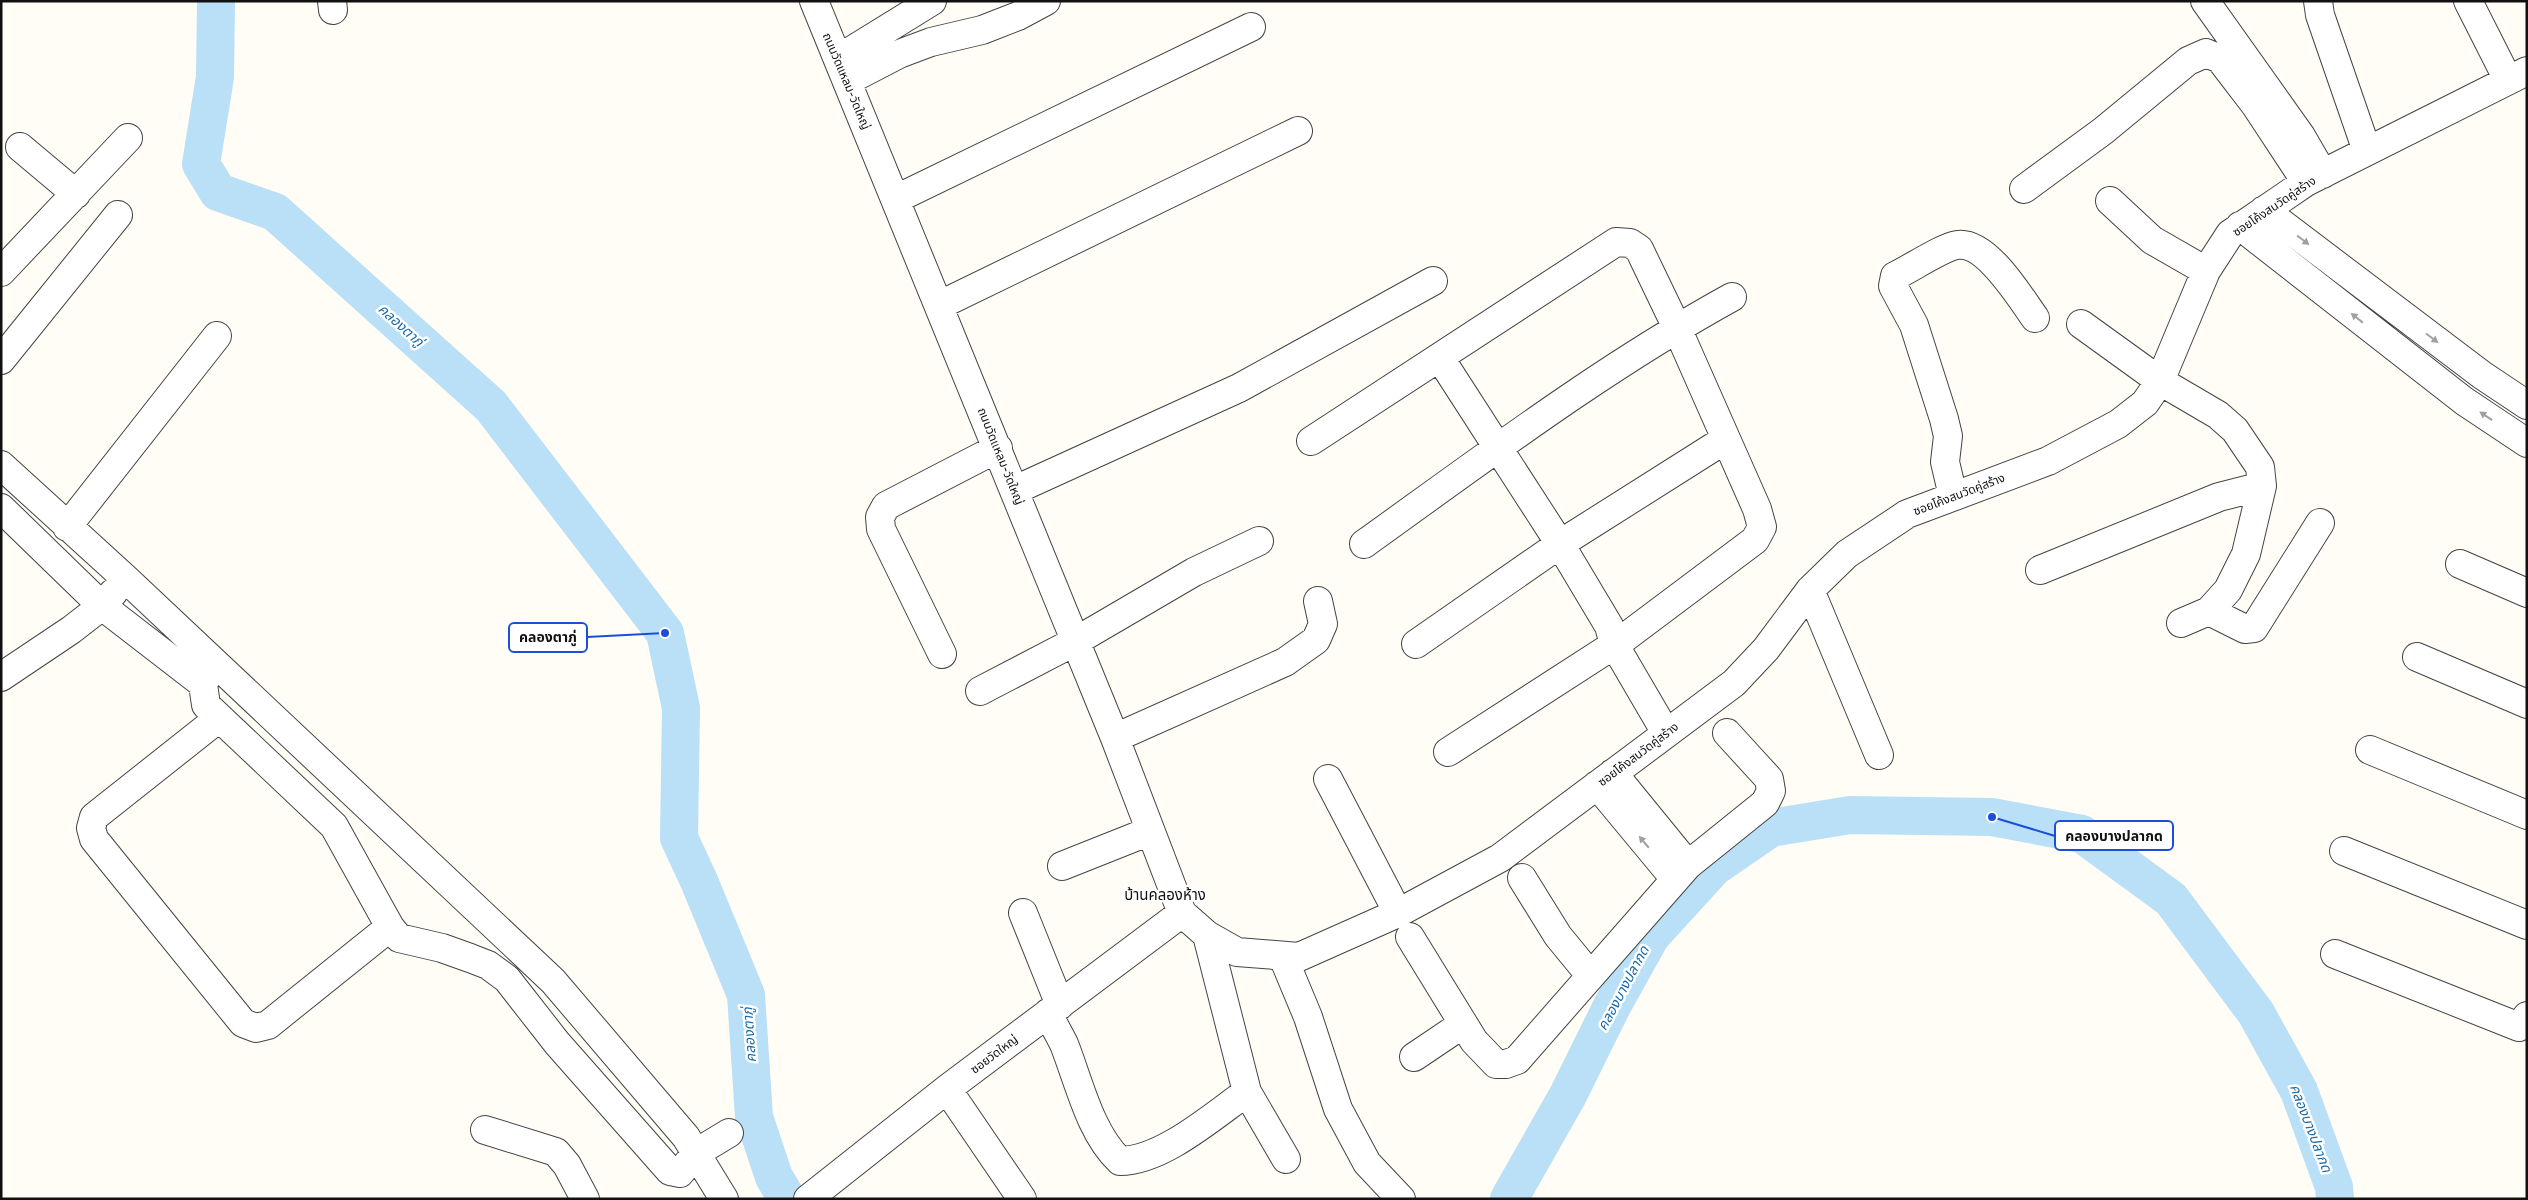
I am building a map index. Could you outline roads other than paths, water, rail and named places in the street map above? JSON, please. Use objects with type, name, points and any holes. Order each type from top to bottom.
[{"type":"street","name":"ถนนวัดแหลม-วัดใหญ่","points":[[814,1],[1076,641],[1182,913]]},
{"type":"street","points":[[842,70],[932,1]]},
{"type":"street","points":[[842,70],[899,54],[931,42],[982,30],[1018,16],[1046,1]]},
{"type":"street","points":[[2205,1],[2301,136],[2314,178]]},
{"type":"street","points":[[2318,1],[2320,15],[2367,151]]},
{"type":"street","points":[[2468,1],[2518,76]]},
{"type":"street","points":[[896,199],[1251,27]]},
{"type":"street","points":[[2024,189],[2103,131],[2188,61],[2206,53],[2220,59],[2314,178]]},
{"type":"street","name":"ซอยโค้งสนวัดคู่สร้าง","points":[[1182,913],[1207,934],[1237,952],[1299,957],[1398,913],[1500,858],[1734,683],[1766,649],[1810,590],[1847,554],[1907,514],[2048,461],[2118,424],[2144,403],[2160,381],[2206,271],[2230,234],[2240,226],[2314,178],[2518,76]]},
{"type":"street","points":[[940,305],[1298,132]]},
{"type":"street","points":[[1,272],[128,138]]},
{"type":"street","points":[[20,147],[76,194]]},
{"type":"street","points":[[2110,201],[2152,240],[2206,271]]},
{"type":"street","points":[[2264,210],[2482,375],[2527,406]]},
{"type":"street","points":[[1,360],[118,216]]},
{"type":"street","points":[[2240,226],[2464,401],[2527,443]]},
{"type":"street","points":[[1311,440],[1616,242],[1630,243],[1638,249],[1677,328],[1757,509],[1762,527],[1755,540],[1448,752]]},
{"type":"street","points":[[1953,496],[1946,462],[1948,436],[1944,419],[1914,325],[1893,286],[1895,276],[1956,245],[1969,245],[1981,251],[2004,276],[2035,318]]},
{"type":"street","points":[[1015,490],[1239,388],[1433,281]]},
{"type":"street","points":[[1364,544],[1498,448],[1677,328],[1732,297]]},
{"type":"street","points":[[2081,324],[2160,381],[2218,415],[2235,430],[2260,467],[2262,486],[2246,554],[2228,590],[2209,611],[2181,622]]},
{"type":"street","points":[[67,527],[217,336]]},
{"type":"street","points":[[1440,358],[1560,544],[1672,728]]},
{"type":"street","points":[[1416,644],[1560,544],[1726,439]]},
{"type":"street","points":[[942,654],[881,529],[880,517],[886,506],[998,448]]},
{"type":"street","points":[[1,465],[126,579],[208,674],[553,981],[686,1137],[724,1199]]},
{"type":"street","points":[[2040,570],[2219,498],[2262,486]]},
{"type":"street","points":[[1,508],[102,606],[208,674]]},
{"type":"street","points":[[2209,611],[2245,629],[2254,628],[2320,522]]},
{"type":"street","points":[[980,691],[1076,641],[1194,572],[1259,541]]},
{"type":"street","points":[[2460,564],[2527,593]]},
{"type":"street","points":[[1,677],[71,630],[102,606],[126,579]]},
{"type":"street","points":[[1810,590],[1879,755]]},
{"type":"street","points":[[1115,738],[1285,662],[1316,640],[1323,624],[1318,601]]},
{"type":"street","points":[[2417,657],[2527,704]]},
{"type":"street","points":[[208,674],[206,705],[334,826],[390,927],[399,938],[442,948],[470,958],[488,965],[507,979],[557,1043],[670,1171],[680,1173],[696,1153],[729,1133]]},
{"type":"street","points":[[219,718],[94,818],[91,828],[94,839],[243,1023],[256,1028],[268,1025],[390,927]]},
{"type":"street","points":[[1410,937],[1474,1041],[1496,1064],[1506,1064],[1517,1060],[1681,872],[1765,803],[1771,791],[1769,779],[1727,733]]},
{"type":"street","points":[[2370,750],[2527,815]]},
{"type":"street","points":[[1328,778],[1398,913]]},
{"type":"street","points":[[1605,779],[1681,872]]},
{"type":"street","points":[[1062,866],[1150,831]]},
{"type":"street","points":[[2344,851],[2527,925]]},
{"type":"street","points":[[1522,878],[1558,936],[1590,975]]},
{"type":"street","points":[[1023,913],[1064,1044],[1086,1106],[1112,1154],[1120,1162],[1134,1161],[1172,1144],[1247,1092]]},
{"type":"street","name":"ซอยวัดใหญ่","points":[[808,1199],[947,1089],[1182,913]]},
{"type":"street","points":[[1207,934],[1247,1092],[1286,1159]]},
{"type":"street","points":[[2335,954],[2520,1027],[2527,1016]]},
{"type":"street","points":[[1283,957],[1308,1017],[1338,1109],[1367,1163],[1400,1199]]},
{"type":"street","points":[[1414,1057],[1463,1024]]},
{"type":"street","points":[[947,1089],[1022,1199]]},
{"type":"street","points":[[485,1130],[556,1152],[567,1166],[586,1199]]},
{"type":"waterway","name":"คลองตาภู่","points":[[216,1],[215,77],[201,164],[218,192],[275,212],[491,406],[665,633],[681,708],[679,838],[699,881],[746,995],[754,1117],[774,1177],[787,1199]]},
{"type":"waterway","name":"คลองบางปลากด","points":[[1509,1199],[1568,1095],[1612,1006],[1651,936],[1714,867],[1771,828],[1850,815],[1992,817],[2082,834],[2171,899],[2256,1013],[2299,1091],[2334,1187],[2335,1199]]},
{"type":"place","name":"คลองตาภู่","points":[[665,633]]},
{"type":"place","name":"คลองบางปลากด","points":[[1992,817]]},
{"type":"district","name":"บ้านคลองห้าง","points":[[1165,894]]}]
